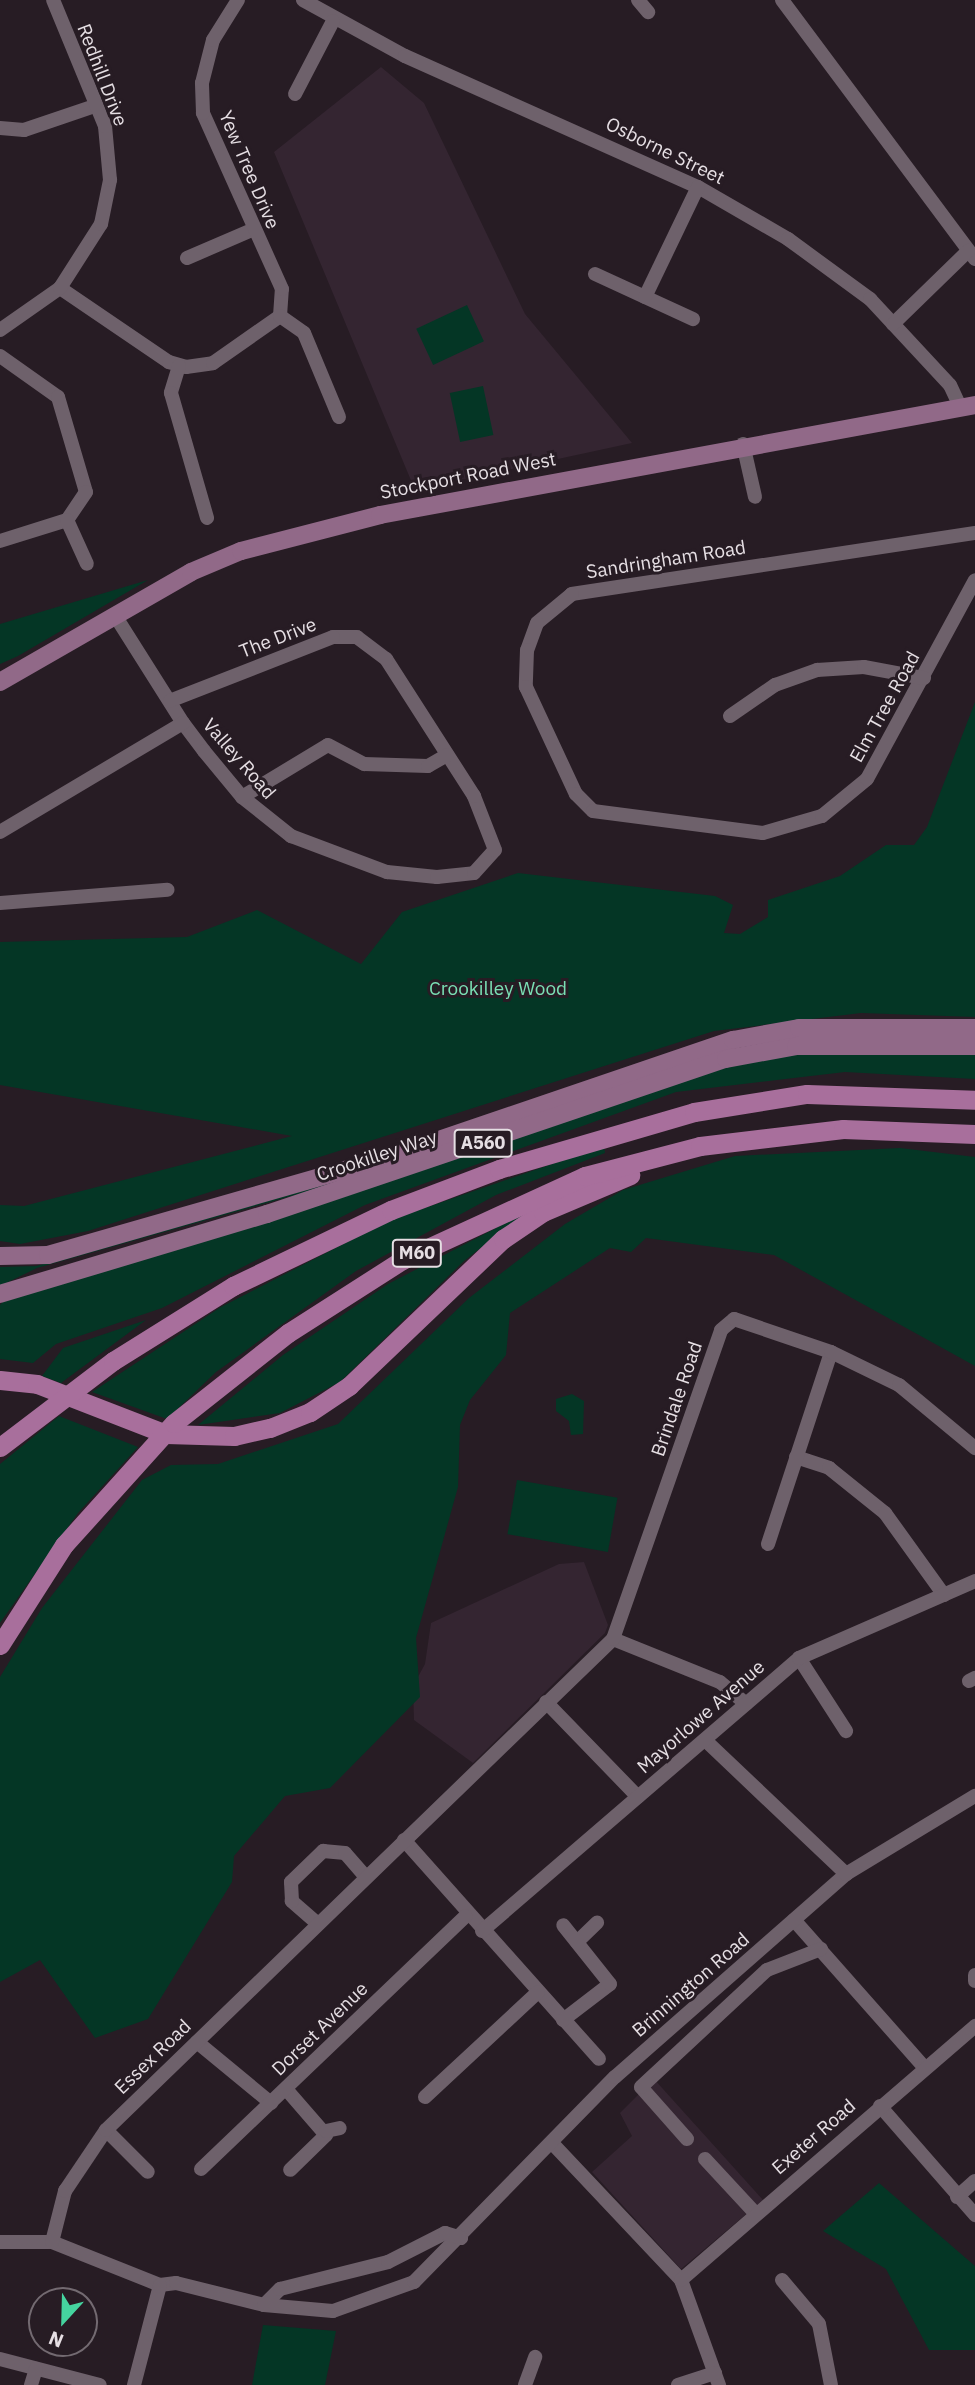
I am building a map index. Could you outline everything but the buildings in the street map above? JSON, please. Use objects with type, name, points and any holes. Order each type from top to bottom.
[{"type":"highway","name":"M60","points":[[0,1447],[113,1361],[233,1286],[391,1210],[499,1169],[694,1112],[807,1094],[975,1100]]},
{"type":"highway","name":"M60","points":[[0,1645],[64,1545],[117,1482],[174,1423],[288,1333],[402,1260],[527,1199],[666,1155],[819,1130],[975,1134]]},
{"type":"highway","name":"M60","points":[[0,1380],[37,1384],[141,1427],[189,1437],[234,1436],[310,1412],[349,1386],[503,1239],[543,1212],[666,1155]]},
{"type":"main road","name":"Stockport Road West","points":[[0,682],[241,551],[380,515],[743,444],[968,406]]},
{"type":"main road","name":"Crookilley Way","points":[[0,1256],[48,1255],[383,1160],[733,1040],[799,1028],[975,1028]]},
{"type":"main road","name":"Crookilley Way","points":[[0,1294],[279,1210],[726,1059],[796,1046],[975,1046]]},
{"type":"street","name":"Redhill Drive","points":[[0,330],[60,288],[101,224],[110,180],[105,126],[53,0]]},
{"type":"street","name":"Yew Tree Drive","points":[[238,0],[213,40],[201,99],[206,127],[252,230],[282,289],[279,316]]},
{"type":"street","name":"Osborne Street","points":[[303,0],[333,21],[698,187],[824,262],[892,324],[968,406]]},
{"type":"street","points":[[638,0],[648,12]]},
{"type":"street","points":[[782,0],[971,255],[892,324]]},
{"type":"street","points":[[295,94],[333,21]]},
{"type":"street","points":[[0,128],[46,125],[95,106]]},
{"type":"street","points":[[645,297],[698,187]]},
{"type":"street","points":[[187,258],[252,230]]},
{"type":"street","points":[[595,274],[693,319]]},
{"type":"street","points":[[60,288],[179,366],[213,363],[279,316],[304,333],[339,417]]},
{"type":"street","points":[[0,356],[48,386],[66,414],[86,475],[86,492],[67,520],[0,541]]},
{"type":"street","points":[[179,366],[171,393],[207,518]]},
{"type":"street","points":[[743,444],[755,498]]},
{"type":"street","points":[[67,520],[87,564]]},
{"type":"street","name":"Sandringham Road","points":[[593,811],[576,794],[526,687],[527,650],[552,606],[572,594],[975,533]]},
{"type":"street","name":"Elm Tree Road","points":[[593,811],[763,833],[822,816],[867,779],[925,678],[975,580]]},
{"type":"street","points":[[116,617],[170,701]]},
{"type":"street","name":"The Drive","points":[[170,701],[333,637],[357,637],[387,659],[494,835],[487,863]]},
{"type":"street","points":[[730,716],[775,685],[817,670],[864,667],[925,678]]},
{"type":"street","name":"Valley Road","points":[[170,701],[183,723],[242,797],[291,836],[387,872],[437,877],[474,873],[487,863]]},
{"type":"street","points":[[0,832],[183,723]]},
{"type":"street","points":[[242,797],[328,745],[364,764],[428,765],[447,755]]},
{"type":"street","points":[[0,903],[167,890]]},
{"type":"street","name":"Brindale Road","points":[[613,1639],[721,1330],[734,1319],[831,1352],[899,1385],[975,1448]]},
{"type":"street","points":[[768,1544],[831,1352]]},
{"type":"street","points":[[796,1457],[830,1468],[886,1513],[944,1595]]},
{"type":"street","name":"Mayorlowe Avenue","points":[[482,1931],[799,1658],[975,1581]]},
{"type":"street","points":[[613,1639],[720,1682],[746,1704]]},
{"type":"street","name":"Essex Road","points":[[52,2242],[65,2191],[106,2130],[613,1639]]},
{"type":"street","points":[[799,1658],[846,1731]]},
{"type":"street","points":[[547,1702],[638,1797]]},
{"type":"street","points":[[705,1740],[846,1874]]},
{"type":"street","name":"Brinnington Road","points":[[52,2242],[160,2285],[177,2283],[264,2305],[333,2311],[414,2282],[461,2238],[615,2077],[846,1874],[975,1796]]},
{"type":"street","points":[[404,1840],[466,1916],[599,2059]]},
{"type":"street","points":[[318,1924],[292,1901],[291,1882],[323,1850],[345,1853],[366,1877]]},
{"type":"street","name":"Dorset Avenue","points":[[201,2169],[466,1916]]},
{"type":"street","points":[[794,1920],[924,2067]]},
{"type":"street","points":[[576,1942],[597,1923]]},
{"type":"street","points":[[563,1925],[610,1984],[563,2020]]},
{"type":"street","points":[[687,2139],[641,2087],[767,1970],[821,1949]]},
{"type":"street","points":[[975,1975],[975,1981]]},
{"type":"street","points":[[425,2096],[538,1992]]},
{"type":"street","name":"Exeter Road","points":[[681,2280],[755,2213],[975,2026]]},
{"type":"street","points":[[197,2042],[271,2103]]},
{"type":"street","points":[[286,2089],[333,2130],[290,2171]]},
{"type":"street","points":[[880,2106],[975,2215]]},
{"type":"street","points":[[106,2130],[148,2172]]},
{"type":"street","points":[[552,2143],[681,2280],[717,2379],[678,2385]]},
{"type":"street","points":[[705,2159],[755,2213]]},
{"type":"street","points":[[957,2197],[975,2180]]},
{"type":"street","points":[[264,2305],[280,2289],[388,2262],[444,2233],[461,2238]]},
{"type":"street","points":[[0,2242],[52,2242]]},
{"type":"street","points":[[782,2280],[819,2324],[831,2385]]},
{"type":"street","points":[[134,2385],[160,2285]]},
{"type":"street","points":[[525,2385],[535,2357]]},
{"type":"street","points":[[0,2359],[100,2385]]},
{"type":"street","points":[[32,2385],[36,2369]]},
{"type":"shaded area","points":[[381,67],[424,103],[525,314],[632,443],[415,490],[274,152]]},
{"type":"shaded area","points":[[584,1562],[608,1625],[605,1633],[473,1763],[414,1720],[413,1686],[425,1664],[431,1623],[559,1564]]},
{"type":"shaded area","points":[[654,2079],[763,2200],[681,2269],[592,2172],[632,2136],[620,2113]]},
{"type":"green space","points":[[467,305],[484,341],[433,365],[416,329]]},
{"type":"green space","points":[[483,386],[493,435],[460,442],[450,393]]},
{"type":"green space","points":[[148,580],[18,656],[0,664],[0,624]]},
{"type":"green space","name":"Crookilley Wood","points":[[975,702],[975,1017],[861,1013],[714,1031],[88,1231],[20,1244],[0,1241],[0,1205],[24,1206],[292,1136],[0,1085],[0,942],[187,937],[257,910],[361,964],[402,912],[518,873],[715,896],[733,905],[724,933],[740,934],[768,917],[768,900],[840,876],[886,845],[914,845],[927,827]]},
{"type":"green space","points":[[885,1031],[949,1033],[975,1039],[851,1035],[732,1053],[302,1193],[37,1268],[0,1286],[0,1267],[36,1266],[169,1229],[681,1063],[792,1038]]},
{"type":"green space","points":[[793,1053],[975,1053],[975,1079],[845,1072],[676,1092],[365,1205],[162,1308],[56,1344],[33,1363],[0,1359],[0,1305],[6,1298],[702,1073]]},
{"type":"green space","points":[[604,1146],[605,1153],[496,1195],[356,1271],[216,1372],[167,1419],[92,1392],[221,1307],[390,1220]]},
{"type":"green space","points":[[900,1148],[975,1157],[975,1366],[774,1255],[646,1238],[631,1252],[610,1248],[510,1313],[506,1355],[470,1400],[460,1425],[458,1487],[416,1638],[420,1697],[330,1788],[285,1796],[234,1856],[232,1882],[148,2019],[95,2038],[40,1960],[0,1982],[0,1677],[42,1608],[142,1480],[171,1465],[218,1464],[338,1424],[469,1298],[565,1224],[623,1190],[735,1156]]},
{"type":"green space","points":[[527,1212],[464,1261],[340,1382],[280,1413],[198,1425],[283,1355],[388,1284]]},
{"type":"green space","points":[[146,1320],[61,1383],[42,1376],[63,1348]]},
{"type":"green space","points":[[572,1394],[584,1401],[583,1434],[571,1435],[569,1421],[556,1411],[556,1399]]},
{"type":"green space","points":[[59,1416],[138,1447],[78,1513],[0,1623],[0,1464]]},
{"type":"green space","points":[[517,1480],[617,1498],[608,1552],[507,1534]]},
{"type":"green space","points":[[879,2183],[975,2266],[975,2350],[929,2350],[886,2269],[823,2231]]},
{"type":"green space","points":[[263,2325],[336,2331],[325,2385],[252,2385]]}]
